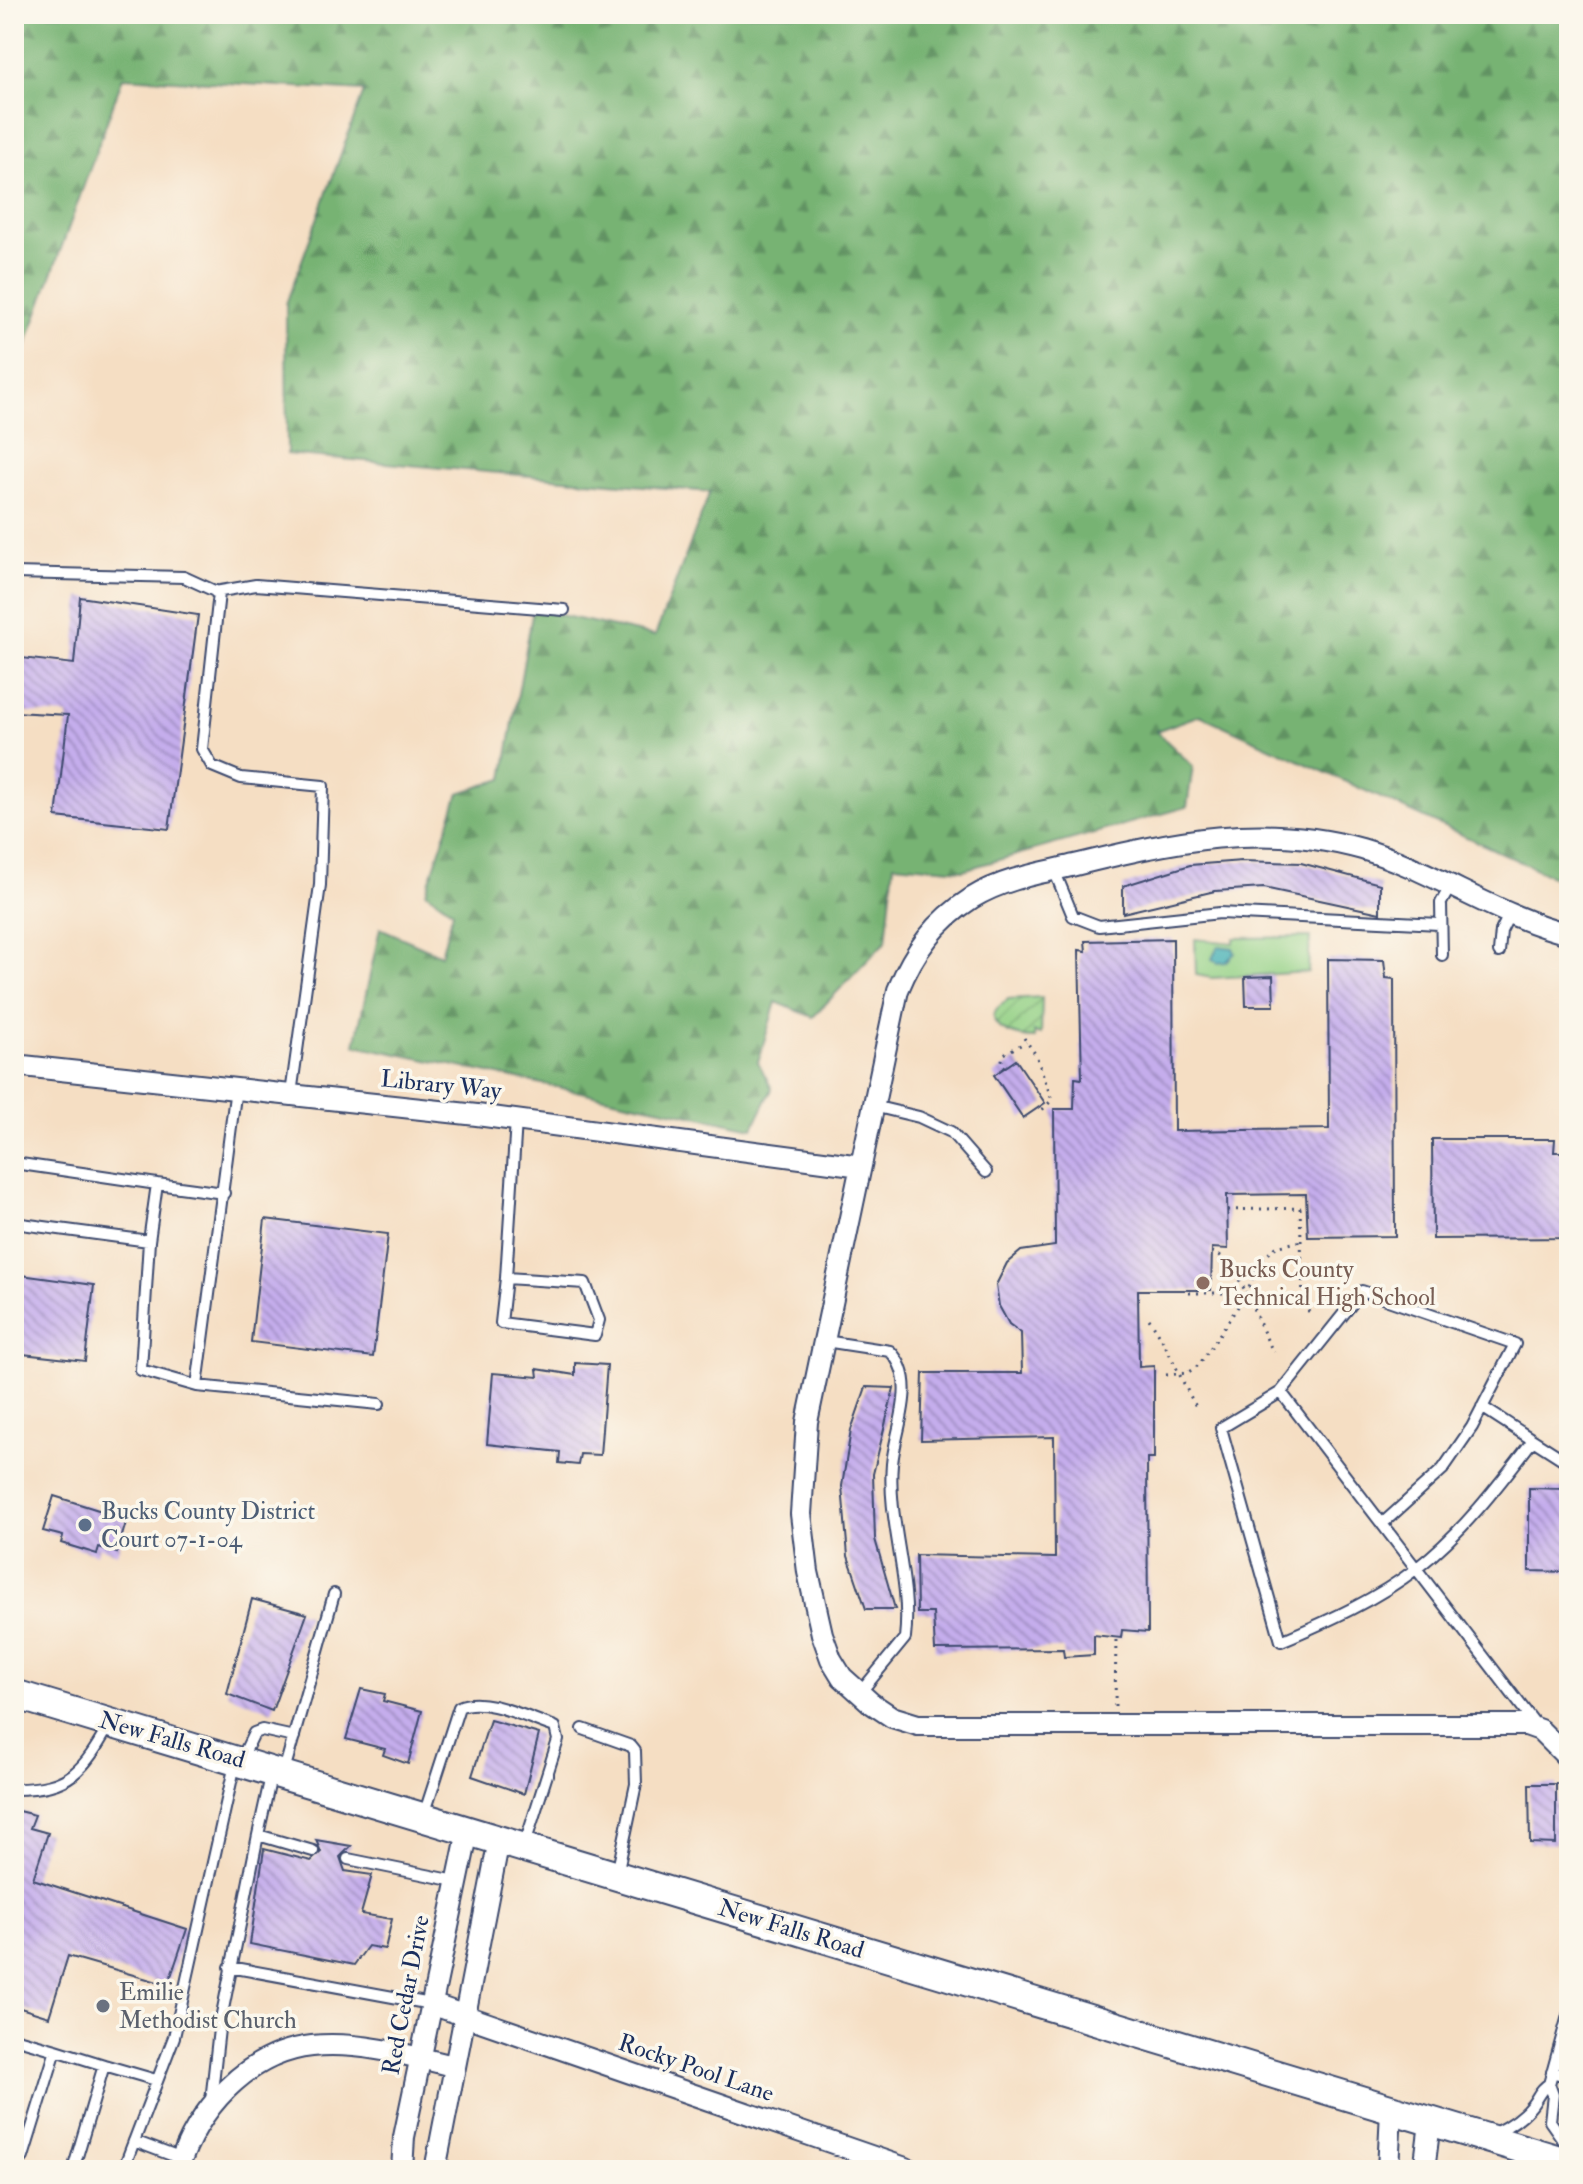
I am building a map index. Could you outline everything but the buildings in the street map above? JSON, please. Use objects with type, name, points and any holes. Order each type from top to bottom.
[{"type":"main road","name":"New Falls Road","points":[[14,1694],[238,1759],[1569,2163]]},
{"type":"street","points":[[1569,934],[1358,848],[1269,834],[1194,838],[1054,870],[990,888],[935,927],[919,947],[898,990],[807,1422],[801,1514],[822,1634],[842,1677],[859,1694],[892,1717],[936,1727],[1526,1725],[1540,1730],[1569,1759]]},
{"type":"street","name":"Library Way","points":[[14,1065],[516,1120],[861,1166]]},
{"type":"street","name":"Red Cedar Drive","points":[[402,2170],[404,2137],[468,1831]]},
{"type":"street","points":[[435,2170],[464,2016],[511,1844]]},
{"type":"street","name":"Rocky Pool Lane","points":[[431,2004],[911,2170]]},
{"type":"street","points":[[180,2165],[197,2122],[211,2104],[248,2072],[270,2059],[303,2048],[353,2047],[453,2066]]},
{"type":"street","points":[[1388,2170],[1391,2111]]},
{"type":"street","points":[[1424,2170],[1430,2123]]},
{"type":"lane","points":[[14,573],[184,577],[219,593],[202,749],[212,766],[241,778],[323,786],[320,885],[291,1094]]},
{"type":"lane","points":[[215,592],[256,585],[564,610]]},
{"type":"lane","points":[[1054,870],[1073,916],[1099,926],[1220,913],[1439,924]]},
{"type":"lane","points":[[1442,955],[1439,924],[1441,903],[1451,885]]},
{"type":"lane","points":[[1499,952],[1501,931],[1510,912]]},
{"type":"lane","points":[[197,1386],[236,1088]]},
{"type":"lane","points":[[873,1106],[919,1117],[951,1132],[986,1172]]},
{"type":"lane","points":[[506,1278],[585,1283],[599,1320],[595,1335],[501,1323],[516,1120]]},
{"type":"lane","points":[[14,1163],[224,1193]]},
{"type":"lane","points":[[157,1184],[149,1241],[141,1370],[197,1386],[379,1404]]},
{"type":"lane","points":[[14,1223],[149,1241]]},
{"type":"lane","points":[[1382,1524],[1443,1469],[1482,1407],[1515,1344],[1362,1291],[1281,1392],[1221,1428],[1281,1641],[1313,1627],[1417,1569],[1485,1503],[1533,1440]]},
{"type":"lane","points":[[825,1341],[890,1351],[902,1367],[903,1406],[891,1466],[905,1638],[859,1694]]},
{"type":"lane","points":[[1281,1392],[1540,1730]]},
{"type":"lane","points":[[1482,1407],[1569,1463]]},
{"type":"lane","points":[[211,2104],[230,1967],[258,1835],[278,1772],[294,1737],[334,1594]]},
{"type":"lane","points":[[424,1817],[459,1707],[467,1703],[482,1704],[555,1727],[558,1740],[511,1844]]},
{"type":"lane","points":[[14,1789],[36,1789],[65,1782],[86,1766],[111,1722]]},
{"type":"lane","points":[[583,1729],[631,1746],[635,1751],[636,1784],[616,1876]]},
{"type":"lane","points":[[123,2170],[174,2037],[238,1759],[254,1733],[262,1730],[294,1737]]},
{"type":"lane","points":[[258,1835],[313,1851]]},
{"type":"lane","points":[[348,1859],[456,1881]]},
{"type":"lane","points":[[230,1967],[431,2004]]},
{"type":"lane","points":[[1569,2012],[1549,2084],[1553,2095],[1550,2121],[1569,2148]]},
{"type":"lane","points":[[14,2038],[156,2080]]},
{"type":"lane","points":[[18,2168],[56,2050]]},
{"type":"lane","points":[[73,2170],[104,2065]]},
{"type":"lane","points":[[1552,2072],[1569,2077]]},
{"type":"lane","points":[[1483,2138],[1521,2117],[1534,2103],[1539,2090],[1549,2084]]},
{"type":"lane","points":[[134,2141],[180,2165]]},
{"type":"path","points":[[1005,1067],[1001,1063],[1004,1054],[1026,1040],[1051,1088],[1052,1100],[1040,1112]]},
{"type":"path","points":[[1228,1210],[1300,1208],[1303,1302],[1309,1312]]},
{"type":"path","points":[[1166,1375],[1187,1373],[1199,1365],[1247,1293],[1264,1256],[1276,1247],[1301,1241]]},
{"type":"path","points":[[1212,1252],[1219,1255],[1247,1293],[1274,1352]]},
{"type":"path","points":[[1189,1293],[1247,1293]]},
{"type":"path","points":[[1149,1319],[1160,1333],[1177,1374],[1198,1410]]},
{"type":"path","points":[[1115,1706],[1116,1638]]},
{"type":"green space","points":[[14,14],[1569,14],[1569,884],[1200,715],[1156,731],[1193,766],[1187,807],[963,870],[894,864],[886,941],[813,1017],[776,1002],[758,1062],[772,1089],[753,1128],[355,1045],[380,928],[441,955],[453,911],[426,892],[459,793],[503,779],[533,609],[655,636],[710,492],[287,454],[286,304],[364,91],[123,77],[14,379]]},
{"type":"green space","points":[[1310,937],[1308,972],[1212,978],[1196,975],[1195,939],[1234,943],[1234,938]]},
{"type":"green space","points":[[1042,997],[1041,1034],[1034,1032],[1035,1038],[1001,1029],[994,1019],[996,1010],[1008,999]]},
{"type":"water","points":[[1218,946],[1233,948],[1235,953],[1226,962],[1218,963],[1212,959]]},
{"type":"place","name":"Bucks County Technical High School","points":[[1203,1283]]},
{"type":"place","name":"Bucks County District Court 07-1-04","points":[[85,1525]]},
{"type":"place","name":"Emilie Methodist Church","points":[[103,2006]]}]
